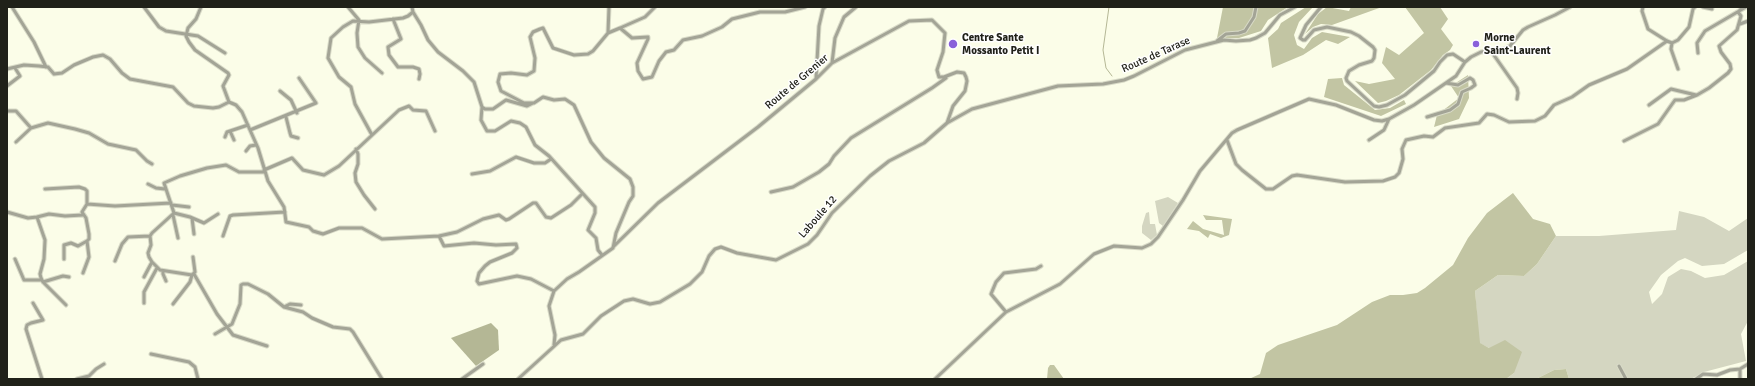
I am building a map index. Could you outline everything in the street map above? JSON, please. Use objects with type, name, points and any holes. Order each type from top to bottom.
[{"type":"street","points":[[12,7],[34,42],[46,67],[54,74],[62,73],[74,65],[93,57],[103,55],[115,64],[122,73],[130,79],[173,87],[188,103],[194,106],[213,108],[229,102]]},
{"type":"street","points":[[144,7],[159,27],[166,32],[186,33],[198,36],[225,53]]},
{"type":"street","points":[[186,33],[196,19],[200,7]]},
{"type":"street","points":[[348,7],[359,20],[357,44],[365,58],[382,73]]},
{"type":"street","points":[[412,7],[413,12],[433,47],[446,59],[463,70],[474,82],[482,107],[481,120],[487,131],[495,131],[511,121],[520,123],[526,127],[535,145],[552,160],[595,207],[595,213],[588,230],[596,238],[598,250],[602,255]]},
{"type":"street","points":[[534,103],[524,103],[501,91],[498,82],[500,74],[511,73],[527,75],[534,71],[535,58],[530,37],[533,32],[543,28],[553,48],[574,55],[588,54],[593,51],[601,44],[608,33],[609,7]]},
{"type":"street","points":[[608,33],[645,17],[655,7]]},
{"type":"street","points":[[759,7],[760,12]]},
{"type":"street","points":[[620,28],[632,38],[648,37],[637,63],[638,71],[643,79],[652,77],[659,61],[666,52],[674,50],[683,40],[702,36],[722,27],[732,19],[760,12],[785,12],[805,7]]},
{"type":"street","points":[[832,63],[835,38],[844,17],[856,7]]},
{"type":"street","points":[[1216,42],[1226,34],[1245,31],[1254,18],[1256,7]]},
{"type":"street","name":"Route de Tarase","points":[[947,123],[972,109],[1048,88],[1072,84],[1103,84],[1124,80],[1181,52],[1216,42],[1250,40],[1256,38],[1265,33],[1280,15],[1295,7]]},
{"type":"street","points":[[1321,7],[1306,25],[1300,38],[1305,40],[1318,28],[1327,27],[1352,32],[1373,46],[1375,50],[1372,61],[1359,65],[1349,71],[1346,78],[1347,81],[1374,106],[1379,107],[1387,105],[1405,95],[1434,71],[1447,55],[1453,54],[1465,62]]},
{"type":"street","points":[[935,379],[1006,312],[1060,284],[1094,254],[1114,246],[1142,248],[1151,244],[1158,237],[1183,200],[1200,170],[1237,130],[1309,99],[1336,105],[1374,120],[1389,119],[1414,105],[1456,76],[1470,57],[1481,52],[1510,46],[1523,30],[1570,7]]},
{"type":"street","points":[[1643,7],[1642,11],[1648,29],[1672,43]]},
{"type":"street","points":[[1672,43],[1681,38],[1689,27],[1693,9],[1695,7]]},
{"type":"street","points":[[1703,7],[1712,9]]},
{"type":"street","points":[[1738,12],[1742,7]]},
{"type":"street","points":[[1698,54],[1697,43],[1705,31],[1746,7]]},
{"type":"street","points":[[816,79],[819,26],[823,8]]},
{"type":"street","points":[[372,135],[355,104],[351,87],[340,77],[327,56],[331,38],[353,21],[359,20],[367,22],[393,19],[406,17],[413,12]]},
{"type":"street","points":[[1624,141],[1658,124],[1675,100],[1684,100],[1696,95],[1709,88],[1730,71],[1729,62],[1721,52],[1719,46],[1721,42],[1734,34],[1740,24],[1741,16],[1738,12]]},
{"type":"street","points":[[393,19],[401,39],[388,47],[389,55],[398,67],[413,67],[419,69],[419,79]]},
{"type":"street","name":"Route de Grenier","points":[[554,291],[567,279],[613,248],[658,203],[758,128],[816,79],[832,63],[909,21],[928,19],[935,22],[945,33],[937,75],[941,77],[961,72],[966,77],[967,81],[965,91],[953,106],[947,123]]},
{"type":"street","points":[[1740,24],[1748,22]]},
{"type":"street","points":[[186,33],[189,42],[195,50],[228,73],[229,75],[223,86],[229,102],[236,106],[248,125],[268,181],[281,201],[285,212],[286,222],[309,227],[313,231],[323,234],[339,228],[362,228],[382,239],[439,236],[457,232],[483,218],[498,215],[506,220],[509,219],[533,203],[536,203],[546,217],[551,218],[571,205],[582,194]]},
{"type":"street","points":[[1227,140],[1236,164],[1266,189],[1273,189],[1297,175],[1345,182],[1383,182],[1395,177],[1401,169],[1403,159],[1402,148],[1406,140],[1424,136],[1433,137],[1445,128],[1479,123],[1488,114],[1494,114],[1509,122],[1535,121],[1545,116],[1554,105],[1572,97],[1589,85],[1627,69],[1667,41]]},
{"type":"street","points":[[1672,43],[1671,52],[1678,69]]},
{"type":"street","points":[[1491,51],[1517,88],[1517,99]]},
{"type":"street","points":[[7,69],[24,65],[46,67]]},
{"type":"street","points":[[7,86],[20,76],[15,68]]},
{"type":"street","points":[[771,192],[794,187],[820,172],[829,164],[834,156],[851,138],[926,92],[949,75]]},
{"type":"street","points":[[250,130],[316,104],[300,78]]},
{"type":"street","points":[[1426,117],[1450,110],[1459,102],[1462,92],[1471,88],[1475,84],[1470,78],[1458,85],[1446,83]]},
{"type":"street","points":[[1649,105],[1671,89],[1696,95]]},
{"type":"street","points":[[280,91],[291,100],[296,113]]},
{"type":"street","points":[[482,107],[486,109],[493,109],[506,100],[527,106],[543,97],[554,100],[565,99],[574,105],[591,142],[604,158],[630,179],[633,187],[633,196],[616,233],[613,248]]},
{"type":"street","points":[[178,238],[174,214],[165,189],[164,183],[168,180],[207,168],[226,165],[240,172],[264,171],[292,158],[303,170],[324,175],[339,166],[399,110],[409,106],[413,110],[426,110],[435,131]]},
{"type":"street","points":[[7,112],[16,111],[31,128]]},
{"type":"street","points":[[286,117],[291,136],[298,138]]},
{"type":"street","points":[[1369,140],[1384,130],[1389,119]]},
{"type":"street","points":[[16,142],[31,128],[48,123],[75,128],[89,133],[108,144],[136,150],[146,161],[152,164]]},
{"type":"street","name":"Laboule 12","points":[[560,340],[583,334],[601,316],[624,301],[633,300],[655,304],[669,297],[695,280],[702,272],[709,256],[716,249],[721,248],[776,260],[808,244],[817,235],[832,213],[859,186],[889,161],[924,142],[947,123]]},
{"type":"street","points":[[225,137],[230,131],[248,125]]},
{"type":"street","points":[[230,131],[234,140]]},
{"type":"street","points":[[246,151],[250,146],[256,145]]},
{"type":"street","points":[[356,149],[358,164],[355,173],[356,182],[375,209]]},
{"type":"street","points":[[472,174],[490,171],[516,157],[534,163],[545,163],[552,160]]},
{"type":"street","points":[[148,184],[156,188],[165,189]]},
{"type":"street","points":[[45,189],[79,187],[87,191],[87,204],[83,209],[83,214],[86,218],[89,238],[78,246],[71,243],[64,245],[64,259]]},
{"type":"street","points":[[87,204],[115,206],[171,204],[189,208]]},
{"type":"street","points":[[7,212],[28,218],[49,214],[65,216],[83,214]]},
{"type":"street","points":[[223,236],[230,216],[285,212]]},
{"type":"street","points":[[174,214],[192,218],[204,223],[218,214]]},
{"type":"street","points":[[174,214],[154,230],[150,236],[152,245],[148,253],[152,262],[157,268],[164,271],[193,274]]},
{"type":"street","points":[[37,217],[45,240],[44,259],[40,274],[42,281],[66,305]]},
{"type":"street","points":[[192,218],[194,234]]},
{"type":"street","points":[[115,261],[122,244],[128,237],[150,236]]},
{"type":"street","points":[[439,236],[444,246],[474,243],[496,246],[516,244],[517,248],[512,253],[490,262],[479,273],[477,281],[479,284],[517,276],[531,279],[554,291],[549,306],[555,337],[554,346]]},
{"type":"street","points":[[83,273],[88,257],[86,241]]},
{"type":"street","points":[[173,304],[190,282],[193,274],[193,257]]},
{"type":"street","points":[[15,259],[24,280],[42,281],[63,276],[69,277]]},
{"type":"street","points":[[144,277],[152,262]]},
{"type":"street","points":[[1006,312],[991,294],[996,282],[1004,273],[1036,269],[1042,266]]},
{"type":"street","points":[[144,303],[144,292],[157,268]]},
{"type":"street","points":[[164,271],[163,274],[166,281]]},
{"type":"street","points":[[193,274],[217,314],[235,337],[268,346]]},
{"type":"street","points":[[215,334],[228,328],[232,324],[238,312],[243,284],[248,284],[268,294],[284,307],[303,312],[332,327],[350,329],[382,379]]},
{"type":"street","points":[[33,303],[43,320],[27,325],[26,329],[42,378]]},
{"type":"street","points":[[284,307],[290,304],[301,305]]},
{"type":"street","points":[[518,379],[538,363],[560,340],[555,337]]},
{"type":"street","points":[[151,354],[189,362],[195,367],[198,379]]},
{"type":"street","points":[[77,379],[89,376],[104,364]]},
{"type":"street","points":[[462,379],[483,364]]},
{"type":"street","points":[[1696,379],[1703,374],[1717,374],[1740,369],[1748,364]]},
{"type":"street","points":[[1619,366],[1626,379]]},
{"type":"street","points":[[1740,369],[1740,379]]},
{"type":"shaded area","points":[[1223,7],[1288,7],[1268,20],[1261,31],[1239,38],[1217,38]]},
{"type":"shaded area","points":[[1306,7],[1313,7],[1299,22],[1294,35],[1297,45],[1304,49],[1312,38],[1322,32],[1350,37],[1338,44],[1326,40],[1303,55],[1272,68],[1268,38],[1278,29],[1281,23]]},
{"type":"shaded area","points":[[1327,7],[1349,11],[1351,7],[1382,7],[1332,25],[1321,24],[1313,27],[1305,34],[1318,14]]},
{"type":"shaded area","points":[[1405,7],[1440,7],[1448,19],[1441,29],[1453,45],[1431,70],[1399,95],[1378,103],[1355,81],[1369,84],[1395,79],[1382,63],[1386,47],[1399,55],[1424,33]]},
{"type":"shaded area","points":[[1468,75],[1469,98],[1459,119],[1434,127],[1437,115],[1459,98],[1451,86]]},
{"type":"shaded area","points":[[1342,78],[1344,85],[1375,110],[1390,108],[1404,100],[1406,104],[1381,116],[1324,97],[1328,79]]},
{"type":"shaded area","points":[[1513,193],[1533,219],[1550,224],[1556,236],[1537,264],[1524,276],[1498,275],[1475,291],[1480,343],[1489,348],[1505,340],[1522,352],[1514,373],[1506,379],[1249,379],[1260,374],[1266,353],[1278,345],[1337,325],[1372,302],[1390,295],[1417,293],[1425,288],[1453,265],[1468,238],[1487,213]]},
{"type":"shaded area","points":[[1168,197],[1178,203],[1163,226],[1159,223],[1155,201]]},
{"type":"shaded area","points":[[1679,211],[1704,217],[1729,231],[1748,218],[1748,250],[1724,264],[1702,266],[1685,258],[1678,261],[1661,275],[1649,292],[1652,304],[1662,294],[1668,277],[1681,269],[1691,271],[1705,278],[1724,275],[1748,261],[1748,321],[1741,334],[1746,361],[1704,372],[1691,379],[1569,379],[1566,369],[1554,370],[1536,379],[1506,379],[1514,373],[1489,348],[1479,343],[1475,291],[1498,275],[1524,276],[1537,264],[1556,236],[1599,236],[1676,230]]},
{"type":"shaded area","points":[[1149,212],[1150,224],[1155,224],[1157,235],[1151,240],[1142,233],[1142,226],[1146,213]]},
{"type":"shaded area","points":[[1203,215],[1232,219],[1229,235],[1221,238],[1210,234],[1208,238],[1199,231],[1187,229],[1193,221],[1203,229],[1224,235],[1222,220],[1206,220]]},
{"type":"shaded area","points":[[491,323],[498,330],[499,350],[476,366],[451,338]]},
{"type":"shaded area","points":[[1050,365],[1054,365],[1064,379],[1047,379],[1048,368]]},
{"type":"shaded area","points":[[1566,369],[1569,379],[1536,379],[1554,370]]},
{"type":"waterway","points":[[1109,7],[1103,50],[1106,68],[1112,76]]},
{"type":"place","name":"Centre Sante Mossanto Petit I","points":[[953,44]]},
{"type":"place","name":"Morne Saint-Laurent","points":[[1476,44]]}]
